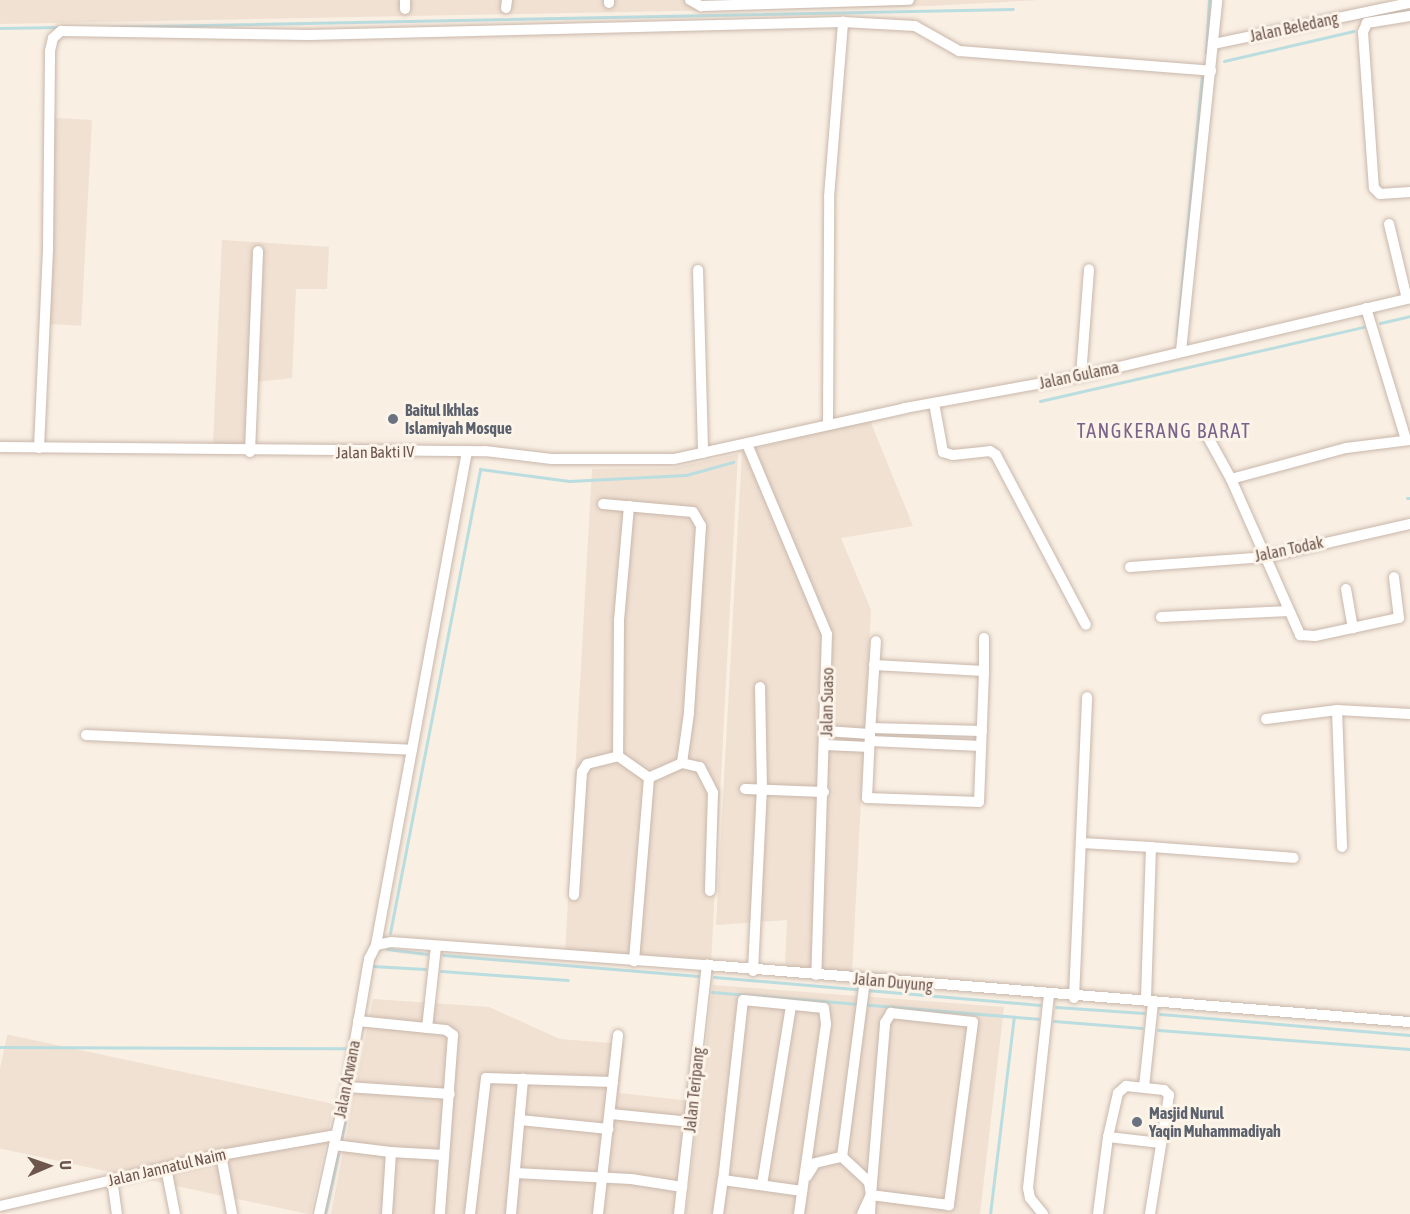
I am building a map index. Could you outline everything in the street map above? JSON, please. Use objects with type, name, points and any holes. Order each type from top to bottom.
[{"type":"street","points":[[690,0],[702,6],[777,2],[909,0]]},
{"type":"street","points":[[1181,351],[1217,0]]},
{"type":"street","name":"Jalan Beledang","points":[[1214,44],[1410,3]]},
{"type":"street","points":[[1410,16],[1367,23],[1363,30],[1374,188],[1380,194],[1410,192]]},
{"type":"street","points":[[39,448],[48,247],[50,51],[57,33],[309,34],[843,22],[915,26],[959,51],[1211,70]]},
{"type":"street","points":[[828,424],[829,197],[843,22]]},
{"type":"street","points":[[1389,224],[1409,299]]},
{"type":"street","points":[[250,452],[258,251]]},
{"type":"street","points":[[1081,375],[1089,269]]},
{"type":"street","points":[[698,270],[703,453]]},
{"type":"street","name":"Jalan Gulama","points":[[747,444],[828,424],[1081,375],[1409,299]]},
{"type":"street","points":[[1232,479],[1346,448],[1408,440],[1366,308]]},
{"type":"street","points":[[934,403],[943,452],[953,455],[990,451],[996,455],[1086,625]]},
{"type":"street","points":[[1204,430],[1232,479],[1298,631],[1305,637],[1400,617],[1394,577]]},
{"type":"street","name":"Jalan Bakti IV","points":[[0,447],[250,452],[467,451],[552,459],[630,461],[674,459],[747,444]]},
{"type":"street","name":"Jalan Suaso","points":[[747,444],[826,634],[826,745],[816,975]]},
{"type":"street","name":"Jalan Arwana","points":[[319,1214],[347,1087],[369,958],[376,945],[467,451]]},
{"type":"street","points":[[603,504],[693,512],[701,526],[689,712],[682,763]]},
{"type":"street","points":[[618,756],[619,621],[630,506]]},
{"type":"street","name":"Jalan Todak","points":[[1130,567],[1265,557],[1410,524]]},
{"type":"street","points":[[1346,589],[1353,628]]},
{"type":"street","points":[[1161,617],[1289,611]]},
{"type":"street","points":[[876,641],[867,798],[979,802],[984,638]]},
{"type":"street","points":[[874,665],[984,671]]},
{"type":"street","points":[[753,970],[762,790],[760,687]]},
{"type":"street","points":[[1074,998],[1087,697]]},
{"type":"street","points":[[1266,719],[1337,710],[1410,714]]},
{"type":"street","points":[[1337,710],[1342,847]]},
{"type":"street","points":[[826,745],[870,737],[982,730]]},
{"type":"street","points":[[826,731],[981,746]]},
{"type":"street","points":[[86,735],[412,750]]},
{"type":"street","points":[[574,895],[582,772],[587,764],[618,756],[649,778]]},
{"type":"street","points":[[649,778],[682,763],[700,767],[713,793],[710,891]]},
{"type":"street","points":[[634,961],[649,778]]},
{"type":"street","points":[[745,789],[824,792]]},
{"type":"street","points":[[1082,843],[1294,858]]},
{"type":"street","points":[[1144,1087],[1150,1002],[1151,847]]},
{"type":"street","name":"Jalan Duyung","points":[[376,945],[386,942],[816,975],[863,992],[1049,996],[1410,1022]]},
{"type":"street","points":[[428,1028],[436,946]]},
{"type":"street","name":"Jalan Teripang","points":[[679,1214],[707,965]]},
{"type":"street","points":[[842,1157],[863,992]]},
{"type":"street","points":[[1043,1214],[1030,1198],[1028,1188],[1049,996]]},
{"type":"street","points":[[718,1214],[743,1000],[824,1008],[826,1024],[799,1214]]},
{"type":"street","points":[[762,1185],[791,1005]]},
{"type":"street","points":[[870,1214],[885,1023],[891,1014],[973,1022],[949,1209],[872,1196]]},
{"type":"street","points":[[358,1022],[428,1028],[453,1035],[440,1214]]},
{"type":"street","points":[[598,1214],[604,1180],[618,1035]]},
{"type":"street","points":[[470,1214],[485,1080],[490,1076],[613,1082]]},
{"type":"street","points":[[511,1214],[523,1079]]},
{"type":"street","points":[[347,1087],[450,1094]]},
{"type":"street","points":[[1098,1214],[1108,1137],[1120,1090],[1144,1087],[1164,1090],[1169,1095],[1150,1214]]},
{"type":"street","points":[[610,1114],[691,1122]]},
{"type":"street","points":[[520,1120],[609,1129]]},
{"type":"street","points":[[1108,1137],[1161,1143]]},
{"type":"street","name":"Jalan Jannatul Naim","points":[[0,1206],[221,1155],[335,1140],[391,1152],[443,1155]]},
{"type":"street","points":[[387,1214],[391,1152]]},
{"type":"street","points":[[221,1155],[232,1214]]},
{"type":"street","points":[[809,1214],[802,1191],[815,1163],[842,1157]]},
{"type":"street","points":[[842,1157],[869,1182],[872,1196],[862,1214]]},
{"type":"street","points":[[166,1168],[175,1214]]},
{"type":"street","points":[[515,1173],[604,1180],[631,1179],[682,1187]]},
{"type":"street","points":[[112,1179],[117,1214]]},
{"type":"street","points":[[723,1179],[802,1191]]},
{"type":"shaded area","points":[[0,0],[1040,0],[928,6],[0,24]]},
{"type":"shaded area","points":[[55,118],[92,120],[81,326],[44,324]]},
{"type":"shaded area","points":[[222,240],[329,247],[327,289],[296,289],[292,378],[256,382],[254,446],[213,445]]},
{"type":"shaded area","points":[[869,418],[913,526],[841,538],[871,610],[852,973],[785,967],[787,920],[716,925],[742,452]]},
{"type":"shaded area","points":[[738,454],[711,964],[565,954],[592,469],[672,468]]},
{"type":"shaded area","points":[[713,985],[1004,1007],[980,1214],[686,1214]]},
{"type":"shaded area","points":[[373,999],[489,1007],[560,1039],[624,1044],[619,1093],[691,1101],[678,1214],[331,1214]]},
{"type":"shaded area","points":[[7,1035],[334,1104],[311,1214],[0,1149],[0,1069]]},
{"type":"waterway","points":[[1206,53],[1209,0]]},
{"type":"waterway","points":[[106,27],[1013,9]]},
{"type":"waterway","points":[[0,28],[61,27]]},
{"type":"waterway","points":[[1224,61],[1354,31]]},
{"type":"waterway","points":[[1177,335],[1202,76]]},
{"type":"waterway","points":[[1380,323],[1410,316]]},
{"type":"waterway","points":[[1040,401],[1364,327]]},
{"type":"waterway","points":[[390,933],[480,469],[569,481],[686,475],[733,462]]},
{"type":"waterway","points":[[387,949],[427,954]]},
{"type":"waterway","points":[[443,955],[698,976]]},
{"type":"waterway","points":[[372,966],[425,969]]},
{"type":"waterway","points":[[441,971],[568,980]]},
{"type":"waterway","points":[[714,977],[1040,1005]]},
{"type":"waterway","points":[[712,992],[1038,1019]]},
{"type":"waterway","points":[[1056,1007],[1144,1013]]},
{"type":"waterway","points":[[1160,1014],[1410,1035]]},
{"type":"waterway","points":[[990,1214],[1014,1017]]},
{"type":"waterway","points":[[1054,1021],[1142,1028]]},
{"type":"waterway","points":[[1158,1030],[1410,1049]]},
{"type":"waterway","points":[[0,1047],[345,1048]]},
{"type":"waterway","points":[[341,1140],[345,1121]]},
{"type":"waterway","points":[[325,1214],[338,1154]]},
{"type":"place","name":"Baitul Ikhlas Islamiyah Mosque","points":[[393,419]]},
{"type":"place","name":"Masjid Nurul Yaqin Muhammadiyah","points":[[1137,1122]]},
{"type":"district","name":"TANGKERANG BARAT","points":[[1164,430]]}]
